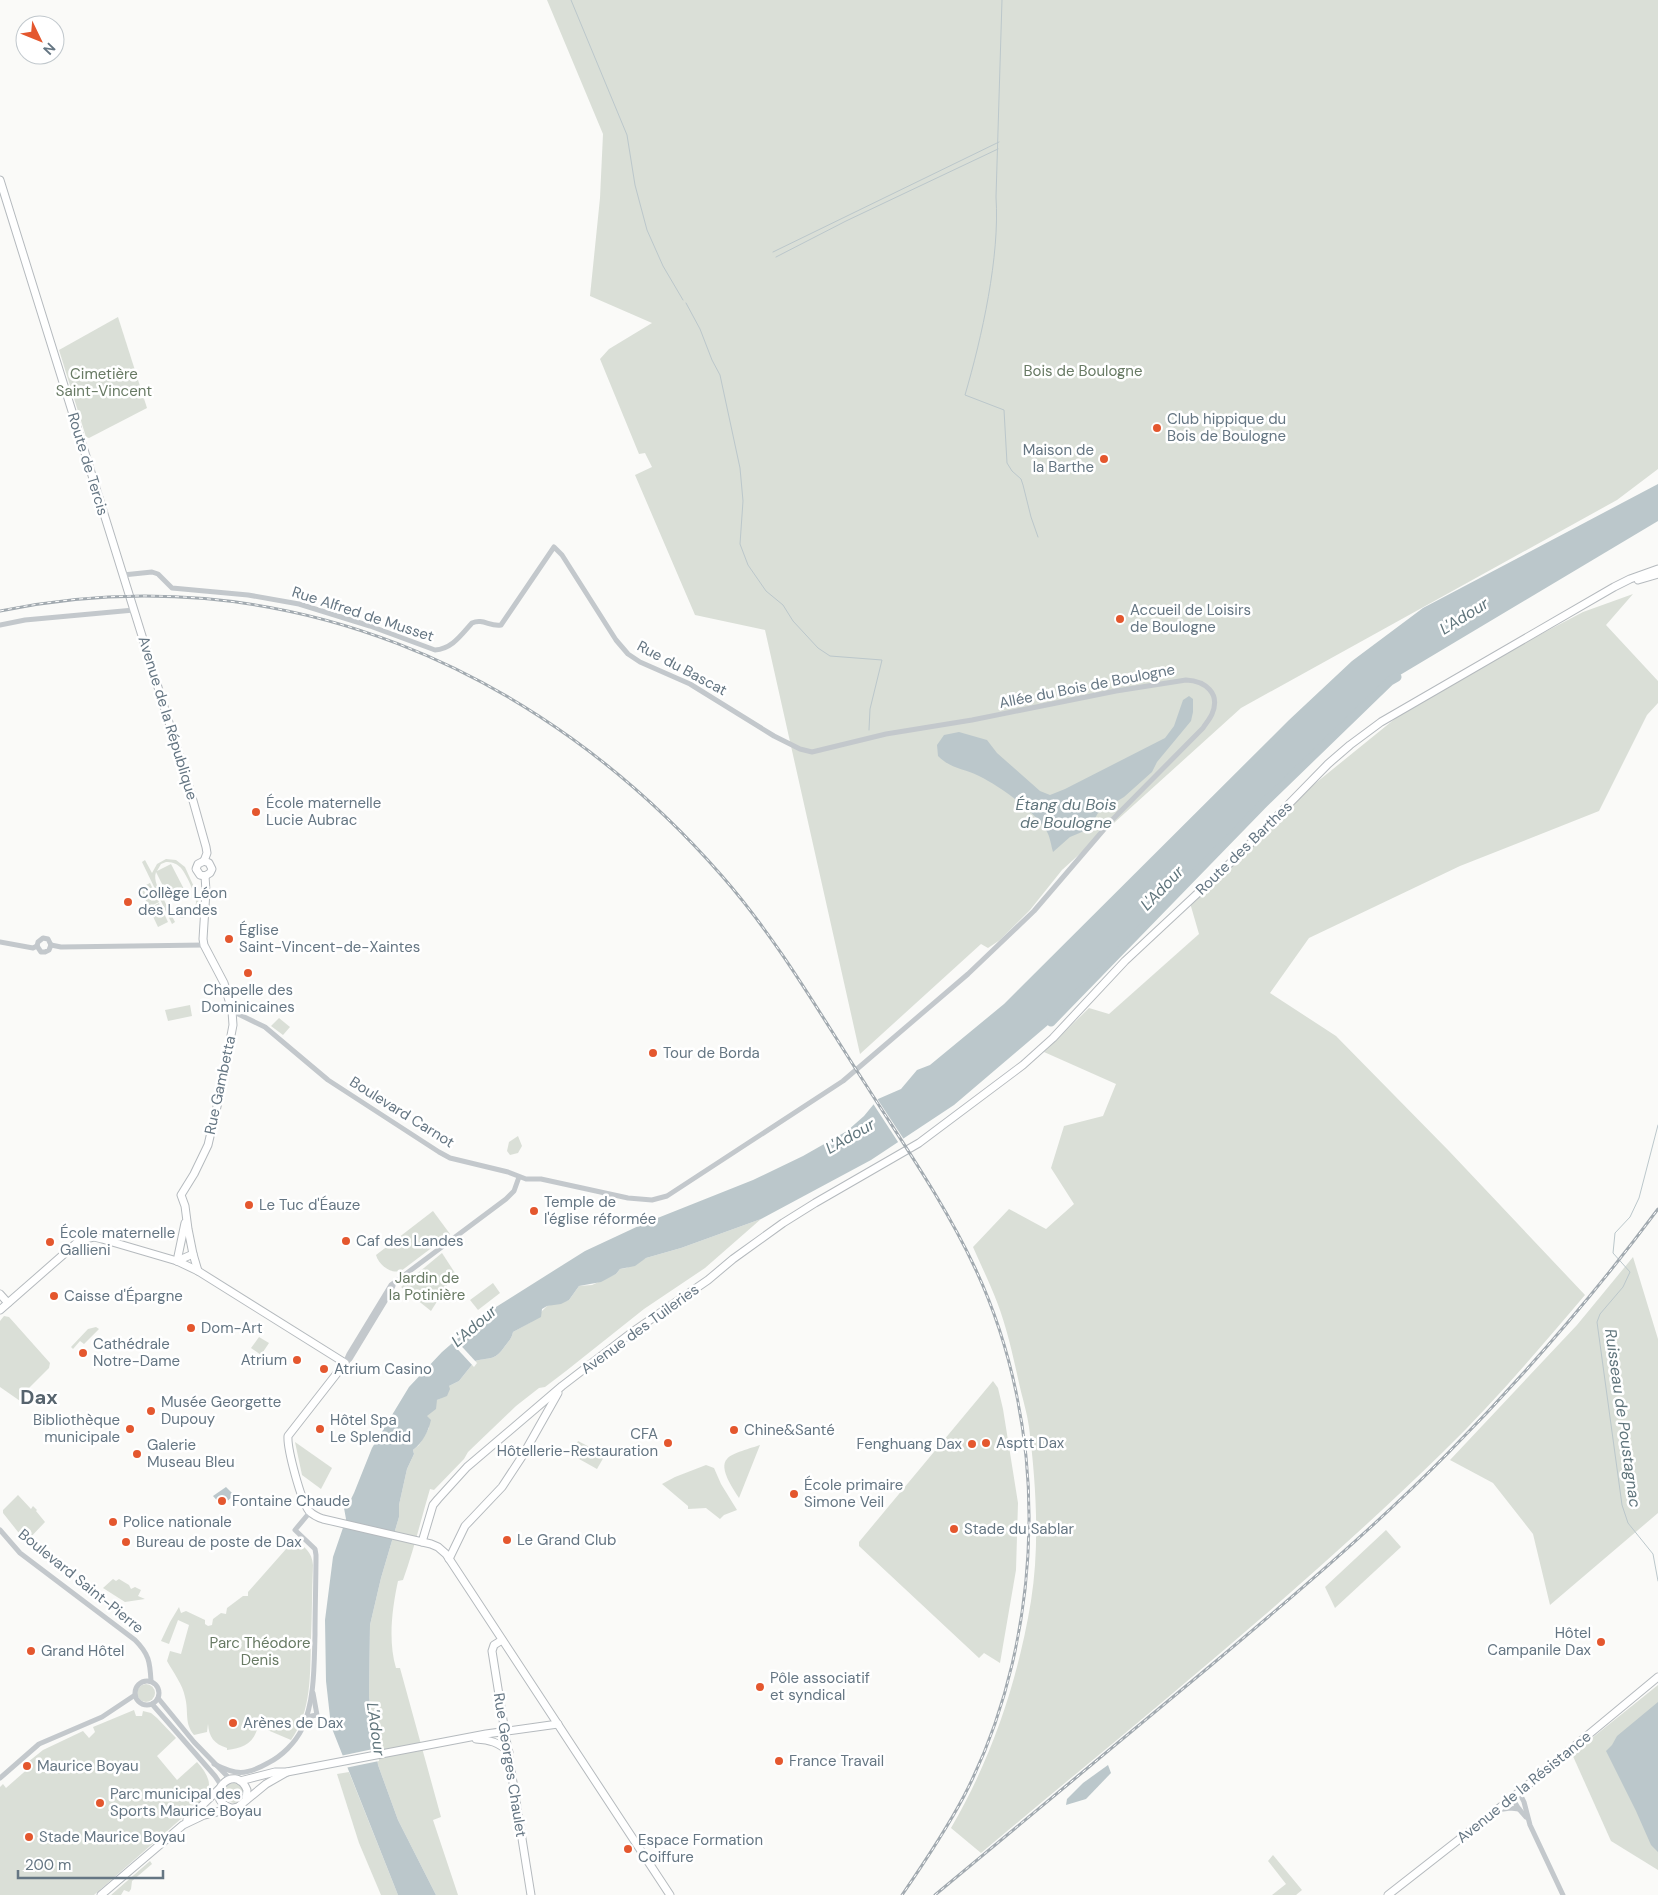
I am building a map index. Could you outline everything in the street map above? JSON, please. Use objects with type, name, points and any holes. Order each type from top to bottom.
[{"type":"main road","name":"Route de Tercis","points":[[0,180],[123,575]]},
{"type":"main road","name":"Route des Barthes","points":[[1605,593],[1658,572]]},
{"type":"main road","name":"Route des Barthes","points":[[897,1157],[992,1090],[1053,1038],[1126,961],[1243,851],[1328,764],[1350,745],[1381,722],[1630,578],[1658,572]]},
{"type":"main road","name":"Avenue de la République","points":[[123,575],[199,820],[207,853],[204,861]]},
{"type":"main road","points":[[204,861],[209,863],[212,869],[210,874],[205,876],[198,874],[196,869],[198,864],[204,861]]},
{"type":"main road","points":[[204,945],[205,876]]},
{"type":"main road","name":"Rue Gambetta","points":[[186,1218],[185,1206],[181,1195],[208,1145],[233,1025],[232,1011],[224,983],[204,945]]},
{"type":"main road","name":"Avenue des Tuileries","points":[[419,1541],[433,1505],[467,1467],[562,1386],[631,1333],[708,1280],[733,1259],[783,1223],[897,1157]]},
{"type":"main road","points":[[186,1218],[198,1271]]},
{"type":"main road","points":[[177,1261],[186,1218]]},
{"type":"main road","points":[[0,1310],[80,1240],[86,1238],[102,1239],[177,1261],[198,1271],[345,1363],[291,1431],[288,1440],[296,1476],[305,1504],[310,1512],[322,1519],[438,1547],[449,1559],[670,1895]]},
{"type":"main road","points":[[177,1261],[193,1254]]},
{"type":"main road","points":[[0,1294],[8,1303]]},
{"type":"main road","points":[[449,1559],[465,1526],[498,1491],[524,1455],[562,1386]]},
{"type":"main road","name":"Rue Georges Chaulet","points":[[502,1640],[494,1645],[492,1650],[531,1895]]},
{"type":"main road","name":"Avenue de la Résistance","points":[[1388,1895],[1512,1798],[1658,1677]]},
{"type":"main road","points":[[101,1895],[182,1825],[230,1779],[240,1781],[275,1772],[287,1772],[423,1746],[558,1724]]},
{"type":"main road","points":[[469,1738],[490,1740],[498,1743],[508,1752]]},
{"type":"main road","points":[[182,1825],[204,1815],[238,1808],[266,1784],[287,1772]]},
{"type":"main road","points":[[240,1781],[247,1790],[246,1801]]},
{"type":"main road","points":[[220,1787],[220,1800],[226,1807],[231,1808]]},
{"type":"street","name":"Rue du Bascat","points":[[501,625],[554,547],[562,555],[616,640],[628,654],[640,662],[690,684],[774,736],[800,749],[812,752]]},
{"type":"street","name":"Rue Alfred de Musset","points":[[123,575],[152,572],[158,574],[172,588],[248,595],[299,604],[370,626],[435,650],[443,650],[449,647],[476,621],[485,621],[495,626],[501,625]]},
{"type":"street","points":[[0,625],[134,610]]},
{"type":"street","name":"Allée du Bois de Boulogne","points":[[812,752],[886,734],[1186,680],[1197,680],[1206,686],[1212,693],[1215,705],[1212,715],[1203,728],[1112,820],[1034,911],[968,974],[843,1081]]},
{"type":"street","points":[[0,942],[33,948],[43,938],[48,939],[51,945]]},
{"type":"street","points":[[51,945],[61,947],[204,945]]},
{"type":"street","points":[[37,946],[40,952],[45,952],[49,950],[51,945]]},
{"type":"street","name":"Boulevard Carnot","points":[[232,1011],[265,1027],[328,1080],[450,1158],[508,1172],[526,1179],[541,1179],[628,1198],[652,1200],[668,1196],[843,1081]]},
{"type":"street","points":[[345,1363],[350,1359],[394,1283],[506,1199],[514,1191],[519,1177]]},
{"type":"street","points":[[214,1764],[228,1771],[237,1772],[248,1772],[260,1768],[286,1750],[299,1734],[306,1717],[312,1686],[316,1555],[315,1549],[295,1530],[310,1512]]},
{"type":"street","name":"Boulevard Saint-Pierre","points":[[0,1530],[13,1546],[26,1557],[135,1640],[145,1650],[150,1662],[151,1681]]},
{"type":"street","points":[[151,1681],[157,1686],[158,1698],[152,1704],[141,1704],[135,1695],[136,1688],[140,1682],[151,1681]]},
{"type":"street","points":[[306,1717],[317,1715],[312,1686]]},
{"type":"street","points":[[0,1778],[40,1744],[102,1717],[135,1695]]},
{"type":"street","points":[[158,1698],[214,1764],[230,1779]]},
{"type":"street","points":[[152,1704],[216,1776],[220,1787]]},
{"type":"street","points":[[1519,1792],[1524,1802],[1527,1817],[1563,1895]]},
{"type":"street","points":[[1512,1798],[1518,1809],[1527,1817]]},
{"type":"street","points":[[1496,1810],[1518,1809]]},
{"type":"green space","name":"Bois de Boulogne","points":[[547,0],[1658,0],[1658,469],[1617,500],[1241,708],[1062,870],[1030,910],[1000,940],[988,948],[981,944],[860,1054],[765,630],[695,615],[635,475],[652,467],[645,453],[639,454],[600,359],[609,349],[652,323],[590,296],[600,198],[603,134]]},
{"type":"green space","name":"Cimetière Saint-Vincent","points":[[118,317],[147,408],[89,438],[86,437],[59,350]]},
{"type":"green space","points":[[1633,594],[1606,625],[1658,681],[1658,703],[1647,715],[1599,811],[1460,866],[1309,938],[1270,993],[1336,1036],[1449,1151],[1585,1295],[1481,1413],[1389,1504],[1216,1656],[981,1853],[951,1828],[966,1801],[991,1746],[1002,1718],[1019,1660],[1026,1631],[1034,1579],[1036,1514],[1029,1427],[1010,1342],[994,1295],[973,1247],[1009,1209],[1046,1229],[1074,1204],[1051,1168],[1064,1126],[1103,1116],[1116,1084],[1044,1052],[1089,1008],[1109,1014],[1199,934],[1190,903],[1280,812],[1423,696],[1583,612]]},
{"type":"green space","points":[[166,859],[176,860],[185,867],[199,898],[197,908],[193,914],[183,918],[172,916],[175,922],[172,924],[142,862],[145,860],[152,873],[157,864]],"holes":[[[166,862],[173,863],[182,869],[195,895],[196,903],[192,910],[186,914],[178,914],[170,910],[157,885],[155,879],[156,872],[170,900],[186,893],[171,864],[157,871],[161,864]]]},
{"type":"green space","points":[[150,883],[159,902],[149,907],[140,888]]},
{"type":"green space","points":[[159,903],[168,922],[158,927],[149,908]]},
{"type":"green space","points":[[190,1005],[192,1016],[168,1021],[165,1010]]},
{"type":"green space","points":[[279,1018],[290,1027],[283,1035],[271,1026]]},
{"type":"green space","points":[[518,1136],[522,1146],[518,1153],[510,1155],[507,1151],[509,1142]]},
{"type":"green space","name":"Jardin de la Potinière","points":[[433,1211],[450,1234],[401,1271],[389,1270],[382,1265],[376,1255]]},
{"type":"green space","points":[[761,1219],[705,1268],[644,1309],[545,1387],[539,1388],[516,1406],[468,1452],[464,1459],[434,1490],[430,1489],[407,1569],[403,1580],[398,1581],[393,1614],[392,1647],[396,1668],[400,1668],[441,1817],[433,1820],[458,1895],[436,1895],[398,1820],[378,1765],[369,1696],[370,1625],[381,1578],[399,1517],[399,1505],[407,1469],[414,1454],[413,1450],[419,1445],[429,1428],[426,1417],[449,1386],[459,1381],[475,1361],[498,1354],[509,1341],[513,1332],[531,1322],[547,1306],[569,1300],[579,1286],[592,1285],[616,1274],[620,1269],[646,1258],[681,1248]]},
{"type":"green space","name":"Jardin de la Potinière","points":[[442,1253],[455,1273],[431,1311],[401,1287]]},
{"type":"green space","points":[[1633,1257],[1658,1339],[1658,1513],[1550,1605],[1533,1534],[1493,1483],[1450,1460],[1577,1325]]},
{"type":"green space","points":[[493,1283],[500,1293],[478,1310],[470,1300]]},
{"type":"green space","points":[[4,1316],[9,1317],[50,1363],[49,1368],[27,1390],[28,1392],[22,1398],[25,1401],[23,1403],[0,1387],[0,1321]]},
{"type":"green space","points":[[96,1327],[99,1329],[84,1344],[80,1341],[73,1349],[71,1347],[88,1329]]},
{"type":"green space","points":[[259,1337],[269,1343],[261,1355],[251,1348]]},
{"type":"green space","name":"Stade du Sablar","points":[[993,1381],[998,1388],[1003,1409],[1018,1503],[1016,1570],[1000,1663],[984,1653],[979,1658],[859,1546],[859,1542]]},
{"type":"green space","points":[[578,1441],[605,1455],[597,1469],[572,1455]]},
{"type":"green space","points":[[295,1442],[332,1468],[321,1489],[302,1475]]},
{"type":"green space","points":[[760,1445],[739,1498],[728,1479],[724,1468],[725,1463],[729,1457]]},
{"type":"green space","points":[[706,1465],[714,1468],[721,1484],[737,1510],[724,1515],[720,1519],[706,1508],[688,1509],[688,1506],[662,1484]]},
{"type":"green space","points":[[18,1495],[31,1509],[33,1506],[37,1510],[45,1522],[26,1542],[3,1513],[3,1510]]},
{"type":"green space","points":[[1386,1530],[1401,1547],[1335,1608],[1325,1587]]},
{"type":"green space","name":"Parc Théodore Denis","points":[[294,1540],[307,1550],[313,1565],[310,1678],[303,1717],[291,1740],[258,1726],[251,1741],[238,1748],[227,1750],[227,1748],[213,1739],[208,1724],[207,1732],[194,1735],[191,1731],[184,1692],[167,1661],[170,1651],[181,1654],[189,1625],[178,1620],[169,1644],[161,1641],[179,1607],[181,1613],[186,1611],[205,1620],[205,1624],[208,1626],[212,1625],[213,1619],[221,1613],[226,1614],[227,1608],[243,1596],[248,1596],[248,1592]]},
{"type":"green space","points":[[113,1579],[116,1581],[119,1579],[129,1585],[131,1589],[135,1587],[141,1590],[138,1596],[145,1599],[125,1602],[103,1588]]},
{"type":"green space","points":[[146,1684],[152,1687],[155,1693],[152,1699],[146,1702],[140,1699],[137,1693],[140,1687]]},
{"type":"green space","points":[[1658,1685],[1658,1870],[1611,1841],[1572,1754]]},
{"type":"green space","name":"Parc municipal des Sports Maurice Boyau","points":[[134,1710],[136,1716],[142,1716],[143,1711],[151,1713],[176,1738],[157,1756],[177,1780],[197,1762],[201,1766],[209,1783],[206,1797],[94,1895],[0,1895],[0,1787],[3,1784],[6,1788],[31,1766],[28,1762],[43,1750],[83,1731],[89,1738],[95,1732],[93,1727]]},
{"type":"green space","points":[[349,1772],[398,1895],[381,1895],[359,1843],[337,1774]]},
{"type":"green space","points":[[234,1783],[241,1786],[244,1793],[241,1800],[234,1803],[227,1800],[224,1793],[227,1786]]},
{"type":"green space","points":[[1273,1855],[1302,1890],[1296,1895],[1272,1895],[1286,1884],[1268,1861]]},
{"type":"green space","points":[[150,1861],[152,1864],[132,1881],[129,1892],[124,1890],[121,1895],[111,1895]]},
{"type":"water","points":[[1658,484],[1658,521],[1390,681],[1261,806],[1055,1019],[954,1105],[871,1160],[761,1219],[681,1248],[646,1258],[635,1266],[620,1269],[616,1274],[601,1282],[579,1286],[569,1300],[542,1309],[541,1317],[513,1332],[498,1354],[492,1358],[475,1361],[459,1381],[449,1386],[450,1389],[447,1396],[437,1400],[436,1409],[427,1416],[431,1420],[428,1429],[417,1447],[413,1450],[414,1454],[407,1469],[399,1505],[399,1517],[381,1578],[370,1625],[369,1696],[378,1765],[398,1820],[436,1895],[398,1895],[331,1726],[326,1681],[325,1620],[333,1557],[346,1519],[344,1508],[348,1505],[354,1493],[372,1448],[409,1387],[442,1352],[480,1317],[585,1251],[645,1223],[753,1180],[803,1156],[847,1131],[864,1116],[878,1099],[901,1089],[917,1070],[930,1065],[1004,1004],[1289,720],[1352,661],[1423,608]]},
{"type":"water","name":"Étang du Bois de Boulogne","points":[[1189,696],[1193,699],[1191,721],[1157,762],[1152,772],[1124,797],[1098,813],[1089,829],[1070,837],[1053,852],[1046,830],[1025,807],[988,781],[973,773],[952,766],[938,756],[937,745],[944,735],[959,732],[987,740],[997,753],[1040,791],[1050,795],[1165,738],[1174,726],[1183,700]]},
{"type":"water","name":"Fontaine Chaude","points":[[226,1487],[234,1495],[222,1506],[213,1496]]},
{"type":"water","points":[[1658,1702],[1658,1852],[1651,1845],[1606,1751],[1617,1736]]},
{"type":"water","points":[[1108,1765],[1111,1773],[1086,1799],[1066,1805],[1067,1799],[1083,1783]]},
{"type":"pier","points":[[876,1097],[905,1141],[900,1145],[872,1102]]},
{"type":"pier","points":[[454,1338],[477,1363],[474,1367],[450,1341]]},
{"type":"pier","points":[[378,1748],[379,1761],[345,1768],[340,1756]]},
{"type":"waterway","points":[[571,0],[627,135],[635,185],[647,230],[663,266],[683,300]]},
{"type":"waterway","points":[[1002,0],[995,245],[978,348],[965,395],[1004,410],[1007,463],[1012,471],[1021,479],[1038,537]]},
{"type":"waterway","points":[[773,252],[999,142]]},
{"type":"waterway","points":[[776,257],[846,221],[998,149]]},
{"type":"waterway","points":[[686,303],[700,329],[720,375],[740,468],[743,501],[740,544],[748,565],[766,591],[783,605],[793,621],[818,648],[830,656],[882,660],[870,709],[869,730]]},
{"type":"waterway","name":"L'Adour","points":[[1051,1022],[1261,806],[1390,681],[1397,677]]},
{"type":"waterway","name":"Ruisseau de Poustagnac","points":[[1658,1125],[1639,1198],[1630,1217],[1615,1233],[1613,1253],[1630,1272],[1623,1287],[1600,1314],[1597,1322],[1622,1505],[1628,1523],[1653,1554],[1658,1581]]},
{"type":"railway","points":[[0,611],[103,597],[204,599],[303,614],[397,643],[487,685],[572,738],[650,802],[722,876],[762,926],[924,1175],[963,1244],[988,1298],[999,1329],[1009,1361],[1022,1426],[1028,1491],[1028,1559],[1019,1629],[1012,1664],[992,1732],[964,1796],[902,1895]]},
{"type":"railway","points":[[935,1895],[1209,1667],[1391,1509],[1448,1453],[1531,1365],[1609,1273],[1658,1209]]},
{"type":"place","name":"Club hippique du Bois de Boulogne","points":[[1157,428]]},
{"type":"place","name":"Maison de la Barthe","points":[[1104,459]]},
{"type":"place","name":"Accueil de Loisirs de Boulogne","points":[[1120,619]]},
{"type":"place","name":"École maternelle Lucie Aubrac","points":[[256,812]]},
{"type":"place","name":"Collège Léon des Landes","points":[[128,902]]},
{"type":"place","name":"Église Saint-Vincent-de-Xaintes","points":[[229,939]]},
{"type":"place","name":"Chapelle des Dominicaines","points":[[248,973]]},
{"type":"place","name":"Tour de Borda","points":[[653,1053]]},
{"type":"place","name":"Le Tuc d'Éauze","points":[[249,1205]]},
{"type":"place","name":"Temple de l'église réformée","points":[[534,1211]]},
{"type":"place","name":"Caf des Landes","points":[[346,1241]]},
{"type":"place","name":"École maternelle Gallieni","points":[[50,1242]]},
{"type":"place","name":"Caisse d'Épargne","points":[[54,1296]]},
{"type":"place","name":"Dom-Art","points":[[191,1328]]},
{"type":"place","name":"Cathédrale Notre-Dame","points":[[83,1353]]},
{"type":"place","name":"Atrium","points":[[297,1360]]},
{"type":"place","name":"Atrium Casino","points":[[324,1369]]},
{"type":"place","name":"Musée Georgette Dupouy","points":[[151,1411]]},
{"type":"place","name":"Bibliothèque municipale","points":[[130,1429]]},
{"type":"place","name":"Hôtel Spa Le Splendid","points":[[320,1429]]},
{"type":"place","name":"Chine&Santé","points":[[734,1430]]},
{"type":"place","name":"CFA Hôtellerie-Restauration","points":[[668,1443]]},
{"type":"place","name":"Asptt Dax","points":[[986,1443]]},
{"type":"place","name":"Fenghuang Dax","points":[[972,1444]]},
{"type":"place","name":"Galerie Museau Bleu","points":[[137,1454]]},
{"type":"place","name":"École primaire Simone Veil","points":[[794,1494]]},
{"type":"place","name":"Fontaine Chaude","points":[[222,1501]]},
{"type":"place","name":"Police nationale","points":[[113,1522]]},
{"type":"place","name":"Stade du Sablar","points":[[954,1529]]},
{"type":"place","name":"Le Grand Club","points":[[507,1540]]},
{"type":"place","name":"Bureau de poste de Dax","points":[[126,1542]]},
{"type":"place","name":"Hôtel Campanile Dax","points":[[1601,1642]]},
{"type":"place","name":"Grand Hôtel","points":[[31,1651]]},
{"type":"place","name":"Pôle associatif et syndical","points":[[760,1687]]},
{"type":"place","name":"Arènes de Dax","points":[[233,1723]]},
{"type":"place","name":"France Travail","points":[[779,1761]]},
{"type":"place","name":"Maurice Boyau","points":[[27,1766]]},
{"type":"place","name":"Parc municipal des Sports Maurice Boyau","points":[[100,1803]]},
{"type":"place","name":"Stade Maurice Boyau","points":[[29,1837]]},
{"type":"place","name":"Espace Formation Coiffure","points":[[628,1849]]},
{"type":"district","name":"Dax","points":[[39,1397]]}]
